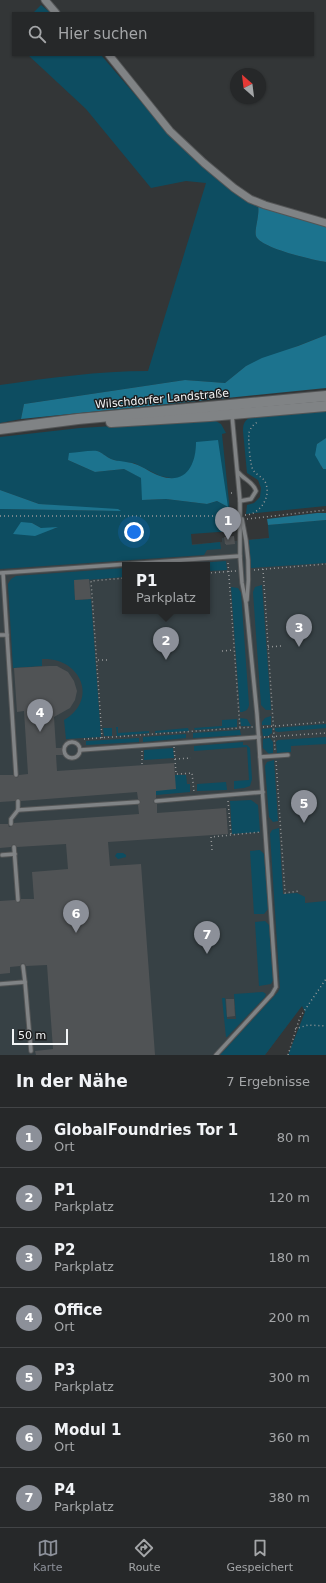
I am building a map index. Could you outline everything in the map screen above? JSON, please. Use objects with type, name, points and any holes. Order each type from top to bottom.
[{"type":"main road","name":"Wilschdorfer Landstraße","points":[[0,435],[231,409],[326,396]]},
{"type":"main road","name":"Wilschdorfer Landstraße","points":[[0,429],[78,419],[231,409],[326,406]]},
{"type":"street","points":[[45,0],[55,12]]},
{"type":"street","points":[[110,56],[170,131],[204,163],[234,188],[250,199],[265,205],[326,223]]},
{"type":"lane","points":[[216,1055],[276,988],[259,737],[246,603],[241,571],[241,516],[238,471],[231,409]]},
{"type":"lane","points":[[238,471],[242,477],[251,482],[256,491],[251,499],[240,500]]},
{"type":"lane","points":[[241,516],[245,532],[249,582],[246,603]]},
{"type":"lane","points":[[147,562],[240,556]]},
{"type":"lane","points":[[16,775],[7,635],[1,573],[122,564]]},
{"type":"lane","points":[[0,635],[7,635]]},
{"type":"lane","points":[[80,750],[259,737]]},
{"type":"lane","points":[[72,742],[77,743],[80,750],[79,755],[74,758],[69,757],[64,751],[65,746],[72,742]]},
{"type":"lane","points":[[260,757],[288,755]]},
{"type":"lane","points":[[156,801],[263,792]]},
{"type":"lane","points":[[11,824],[11,819],[18,810],[18,801]]},
{"type":"lane","points":[[18,810],[138,802]]},
{"type":"lane","points":[[14,847],[18,900]]},
{"type":"lane","points":[[2,855],[14,854]]},
{"type":"lane","points":[[24,966],[31,1051]]},
{"type":"lane","points":[[0,984],[25,982]]},
{"type":"path","points":[[0,516],[249,515],[258,511],[263,506],[266,498],[267,489],[264,479],[253,470],[251,465],[249,433],[254,424],[262,420]]},
{"type":"path","points":[[241,516],[247,520],[326,510]]},
{"type":"path","points":[[227,556],[240,728]]},
{"type":"path","points":[[248,570],[326,564]]},
{"type":"path","points":[[262,569],[285,893],[299,892]]},
{"type":"path","points":[[210,573],[241,571]]},
{"type":"path","points":[[102,738],[91,581],[122,578]]},
{"type":"path","points":[[268,647],[282,646]]},
{"type":"path","points":[[222,651],[234,650]]},
{"type":"path","points":[[97,660],[110,660]]},
{"type":"path","points":[[84,739],[326,722]]},
{"type":"path","points":[[259,737],[326,733]]},
{"type":"path","points":[[174,744],[176,774],[192,773],[193,786]]},
{"type":"path","points":[[175,759],[191,758]]},
{"type":"path","points":[[228,795],[231,835]]},
{"type":"path","points":[[212,850],[211,837],[266,832]]},
{"type":"path","points":[[288,1055],[295,1029],[303,1012],[326,979]]},
{"type":"path","points":[[295,1029],[308,1026],[326,1026]]},
{"type":"shaded area","points":[[41,5],[50,12],[34,12]]},
{"type":"shaded area","points":[[29,56],[102,56],[167,132],[210,173],[236,193],[258,205],[256,236],[260,240],[267,245],[288,253],[326,262],[326,335],[246,366],[225,383],[185,380],[24,404],[21,419],[0,423],[0,385],[55,377],[129,371],[148,371],[206,183],[186,181],[151,188],[86,109]]},
{"type":"shaded area","points":[[258,205],[326,226],[326,262],[276,249],[260,240],[256,236]]},
{"type":"shaded area","points":[[326,335],[326,388],[21,419],[24,404],[185,380],[225,383],[246,366],[262,358]]},
{"type":"shaded area","points":[[326,411],[326,438],[317,444],[322,469],[326,469],[326,506],[246,514],[247,505],[254,503],[260,497],[261,488],[258,480],[247,473],[243,431],[246,420],[252,416]]},
{"type":"shaded area","points":[[214,420],[221,424],[226,433],[222,434],[232,531],[191,534],[192,545],[220,542],[221,549],[207,550],[204,555],[0,569],[0,509],[121,511],[39,504],[0,490],[0,437],[80,428]],"holes":[[[98,451],[111,459],[121,462],[134,463],[160,476],[176,479],[183,476],[192,468],[196,452],[228,507],[217,501],[207,504],[166,499],[142,500],[142,478],[124,469],[95,472],[68,460]],[[32,523],[41,528],[57,528],[13,534]]]},
{"type":"shaded area","points":[[326,438],[326,469],[323,469],[315,455],[317,444]]},
{"type":"shaded area","points":[[218,440],[228,507],[217,501],[207,504],[166,499],[142,500],[141,478],[124,469],[95,472],[68,460],[69,453],[97,451],[111,459],[135,464],[160,476],[177,478],[188,471],[194,458],[196,442]]},
{"type":"shaded area","points":[[0,490],[39,504],[118,509],[121,511],[0,509]]},
{"type":"shaded area","points":[[326,513],[326,520],[268,525],[267,519]]},
{"type":"shaded area","points":[[326,520],[326,973],[265,1055],[0,1055],[0,559],[222,542],[222,538],[233,538],[234,541],[269,538],[268,525]]},
{"type":"shaded area","points":[[326,520],[326,563],[251,568],[249,540],[269,538],[268,525]]},
{"type":"shaded area","points":[[21,522],[32,523],[41,528],[58,527],[35,536],[13,534]]},
{"type":"shaded area","points":[[226,561],[227,570],[210,571],[210,562]]},
{"type":"shaded area","points":[[122,568],[122,577],[74,581],[75,600],[91,599],[101,737],[66,739],[64,720],[75,712],[81,702],[83,691],[81,681],[75,672],[67,665],[56,660],[42,659],[42,666],[13,668],[8,584],[11,579],[16,576]]},
{"type":"shaded area","points":[[262,585],[271,710],[266,710],[261,705],[253,592],[255,587]]},
{"type":"shaded area","points":[[231,587],[238,588],[241,593],[249,705],[245,711],[242,712],[240,712]]},
{"type":"shaded area","points":[[271,716],[271,725],[262,725],[265,718]]},
{"type":"shaded area","points":[[240,718],[247,719],[251,726],[241,726]]},
{"type":"shaded area","points":[[237,719],[237,727],[195,730],[194,728],[222,726],[222,720]]},
{"type":"shaded area","points":[[326,724],[326,728],[275,731],[275,728]]},
{"type":"shaded area","points":[[116,727],[118,727],[118,733],[149,731],[149,733],[117,736]]},
{"type":"shaded area","points":[[103,728],[112,728],[112,736],[104,736]]},
{"type":"shaded area","points":[[188,728],[189,731],[155,733],[155,731]]},
{"type":"shaded area","points":[[272,728],[272,733],[268,736],[263,736],[262,729]]},
{"type":"shaded area","points":[[240,730],[241,735],[193,738],[193,733]]},
{"type":"shaded area","points":[[186,734],[186,738],[143,742],[143,737]]},
{"type":"shaded area","points":[[326,737],[326,744],[291,746],[291,752],[277,753],[276,742],[278,740]]},
{"type":"shaded area","points":[[139,738],[139,742],[86,745],[86,741]]},
{"type":"shaded area","points":[[270,738],[273,742],[273,753],[269,754],[263,748],[263,739]]},
{"type":"shaded area","points":[[243,742],[243,745],[247,745],[250,748],[252,779],[250,786],[244,788],[234,789],[234,781],[249,780],[247,747],[194,751],[194,746]]},
{"type":"shaded area","points":[[173,748],[174,758],[144,760],[144,750]]},
{"type":"shaded area","points":[[274,760],[278,821],[273,822],[269,817],[265,766],[267,762]]},
{"type":"shaded area","points":[[175,775],[186,775],[187,784],[190,784],[190,792],[156,795],[156,791]]},
{"type":"shaded area","points":[[226,782],[227,790],[197,791],[197,784]]},
{"type":"shaded area","points":[[251,800],[258,805],[260,832],[232,834],[230,801]]},
{"type":"shaded area","points":[[279,828],[283,894],[297,893],[305,897],[305,903],[326,901],[326,1055],[288,1055],[305,1012],[302,1006],[265,1055],[220,1055],[280,988],[270,834],[272,830]]},
{"type":"shaded area","points":[[260,850],[264,854],[268,909],[264,914],[254,914],[250,851]]},
{"type":"shaded area","points":[[117,853],[123,853],[126,857],[118,859],[115,856]]},
{"type":"shaded area","points":[[265,921],[269,925],[273,980],[271,984],[259,986],[255,922]]},
{"type":"shaded area","points":[[263,992],[266,994],[265,997],[226,1037],[222,998],[225,998],[227,1019],[236,1019],[234,994]]},
{"type":"building","points":[[234,536],[235,544],[225,544],[224,537]]},
{"type":"building","points":[[89,579],[91,599],[75,600],[74,580]]},
{"type":"building","points":[[57,666],[68,672],[74,681],[77,691],[75,700],[70,708],[54,717],[56,748],[63,748],[63,755],[56,755],[57,771],[174,763],[176,789],[156,791],[156,798],[153,801],[157,804],[157,813],[226,808],[228,834],[108,842],[110,866],[141,864],[155,1055],[36,1055],[35,1051],[53,1049],[47,965],[26,966],[22,963],[20,966],[10,967],[10,973],[0,974],[0,901],[15,900],[18,903],[21,899],[34,899],[32,872],[68,869],[66,844],[17,847],[14,844],[11,847],[0,848],[0,824],[8,824],[9,827],[11,827],[14,823],[139,814],[138,805],[141,802],[138,799],[137,792],[21,801],[18,798],[15,801],[0,802],[0,775],[13,775],[16,778],[19,775],[28,774],[24,711],[17,712],[14,668]]},
{"type":"building","points":[[226,999],[234,999],[235,1016],[227,1017]]},
{"type":"place","name":"GlobalFoundries Tor 1","points":[[228,540]]},
{"type":"place","name":"P2","points":[[299,647]]},
{"type":"place","name":"P1","points":[[166,660]]},
{"type":"place","name":"Office","points":[[40,732]]},
{"type":"place","name":"P3","points":[[304,823]]},
{"type":"place","name":"Modul 1","points":[[76,933]]},
{"type":"place","name":"P4","points":[[207,954]]}]
